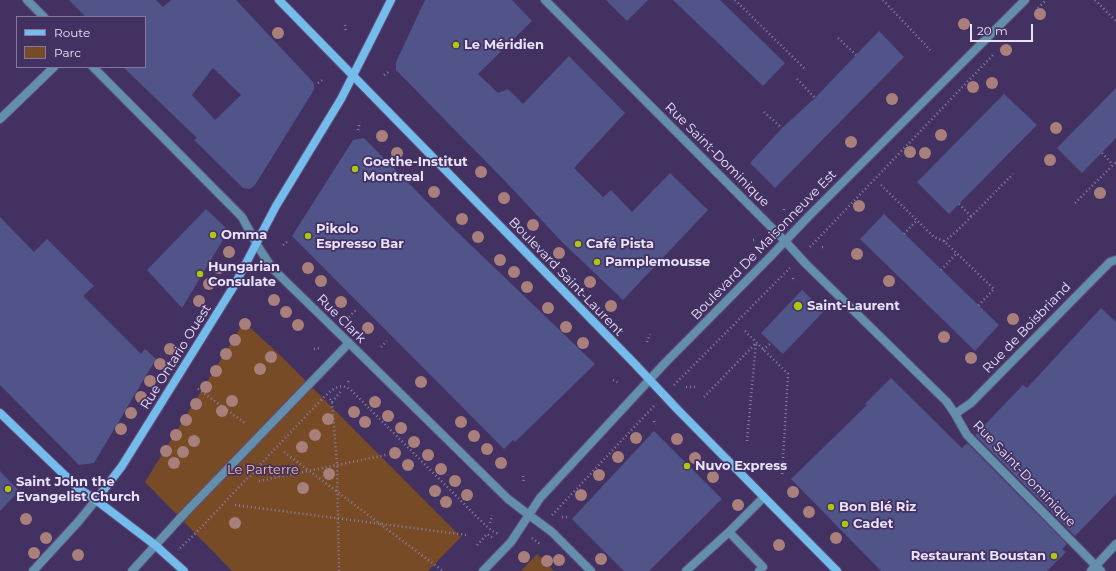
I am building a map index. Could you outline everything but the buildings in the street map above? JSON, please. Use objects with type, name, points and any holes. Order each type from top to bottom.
[{"type":"main road","name":"Boulevard Saint-Laurent","points":[[279,0],[837,571]]},
{"type":"main road","name":"Rue Ontario Ouest","points":[[96,500],[122,466],[234,286],[276,206],[341,99],[391,0]]},
{"type":"main road","points":[[0,413],[78,488],[155,545],[184,571]]},
{"type":"street","points":[[27,0],[43,16]]},
{"type":"street","name":"Rue Saint-Dominique","points":[[545,0],[800,257],[947,402],[967,435],[1096,569]]},
{"type":"street","name":"Boulevard De Maisonneuve Est","points":[[483,571],[511,542],[528,514],[540,498],[665,363],[824,200],[1025,0]]},
{"type":"street","points":[[0,119],[53,68]]},
{"type":"street","name":"Rue Clark","points":[[94,68],[242,217],[272,268],[508,499],[552,532],[591,571]]},
{"type":"street","name":"Rue de Boisbriand","points":[[955,414],[971,403],[1110,262],[1116,260]]},
{"type":"street","points":[[132,571],[307,385],[333,361],[349,343]]},
{"type":"street","points":[[686,571],[764,498]]},
{"type":"street","points":[[33,571],[96,500]]},
{"type":"street","points":[[729,532],[763,567],[759,571]]},
{"type":"street","points":[[1096,569],[1116,544]]},
{"type":"path","points":[[734,0],[805,69]]},
{"type":"path","points":[[883,0],[932,52]]},
{"type":"path","points":[[1035,12],[1046,0]]},
{"type":"path","points":[[1095,0],[1116,21]]},
{"type":"path","points":[[345,25],[346,32]]},
{"type":"path","points":[[838,38],[856,55]]},
{"type":"path","points":[[558,508],[664,395],[800,257],[997,52]]},
{"type":"path","points":[[384,75],[390,71]]},
{"type":"path","points":[[318,83],[324,79]]},
{"type":"path","points":[[797,79],[815,98]]},
{"type":"path","points":[[764,112],[782,128]]},
{"type":"path","points":[[358,130],[360,122]]},
{"type":"path","points":[[1075,203],[1115,164],[1102,152]]},
{"type":"path","points":[[944,241],[972,217],[1013,174]]},
{"type":"path","points":[[881,184],[934,237],[944,241],[994,289],[978,306]]},
{"type":"path","points":[[959,204],[972,217]]},
{"type":"path","points":[[904,234],[918,220]]},
{"type":"path","points":[[283,246],[288,241]]},
{"type":"path","points":[[941,270],[957,254]]},
{"type":"path","points":[[793,278],[794,282]]},
{"type":"path","points":[[349,317],[356,310]]},
{"type":"path","points":[[745,331],[788,374],[782,476]]},
{"type":"path","points":[[647,342],[650,334]]},
{"type":"path","points":[[381,347],[387,341]]},
{"type":"path","points":[[704,397],[756,343]]},
{"type":"path","points":[[747,441],[756,343]]},
{"type":"path","points":[[763,350],[771,343]]},
{"type":"path","points":[[314,349],[320,348]]},
{"type":"path","points":[[348,382],[350,378]]},
{"type":"path","points":[[613,380],[618,383]]},
{"type":"path","points":[[192,537],[322,399],[330,391],[340,386],[351,390],[478,518],[492,531],[500,534]]},
{"type":"path","points":[[686,387],[695,387]]},
{"type":"path","points":[[198,389],[245,423]]},
{"type":"path","points":[[332,402],[341,391]]},
{"type":"path","points":[[330,399],[332,402],[337,464],[339,571]]},
{"type":"path","points":[[284,452],[443,571]]},
{"type":"path","points":[[259,480],[386,455]]},
{"type":"path","points":[[523,476],[524,484]]},
{"type":"path","points":[[235,505],[467,535]]},
{"type":"path","points":[[490,523],[492,515]]},
{"type":"path","points":[[562,517],[567,517]]},
{"type":"path","points":[[477,545],[486,534],[496,540]]},
{"type":"path","points":[[532,538],[540,544]]},
{"type":"green space","name":"Le Parterre","points":[[244,322],[282,357],[461,537],[428,571],[232,571],[145,482]]},
{"type":"green space","points":[[537,554],[554,571],[521,571]]},
{"type":"place","name":"Le Méridien","points":[[456,45]]},
{"type":"place","name":"Goethe-Institut Montreal","points":[[355,169]]},
{"type":"place","name":"Omma","points":[[213,235]]},
{"type":"place","name":"Pikolo Espresso Bar","points":[[308,236]]},
{"type":"place","name":"Café Pista","points":[[578,244]]},
{"type":"place","name":"Pamplemousse","points":[[597,262]]},
{"type":"place","name":"Hungarian Consulate","points":[[200,274]]},
{"type":"place","name":"Saint-Laurent","points":[[798,306]]},
{"type":"place","name":"Nuvo Express","points":[[687,466]]},
{"type":"place","name":"Saint John the Evangelist Church","points":[[8,489]]},
{"type":"place","name":"Bon Blé Riz","points":[[831,507]]},
{"type":"place","name":"Cadet","points":[[845,524]]},
{"type":"place","name":"Restaurant Boustan","points":[[1054,556]]}]
